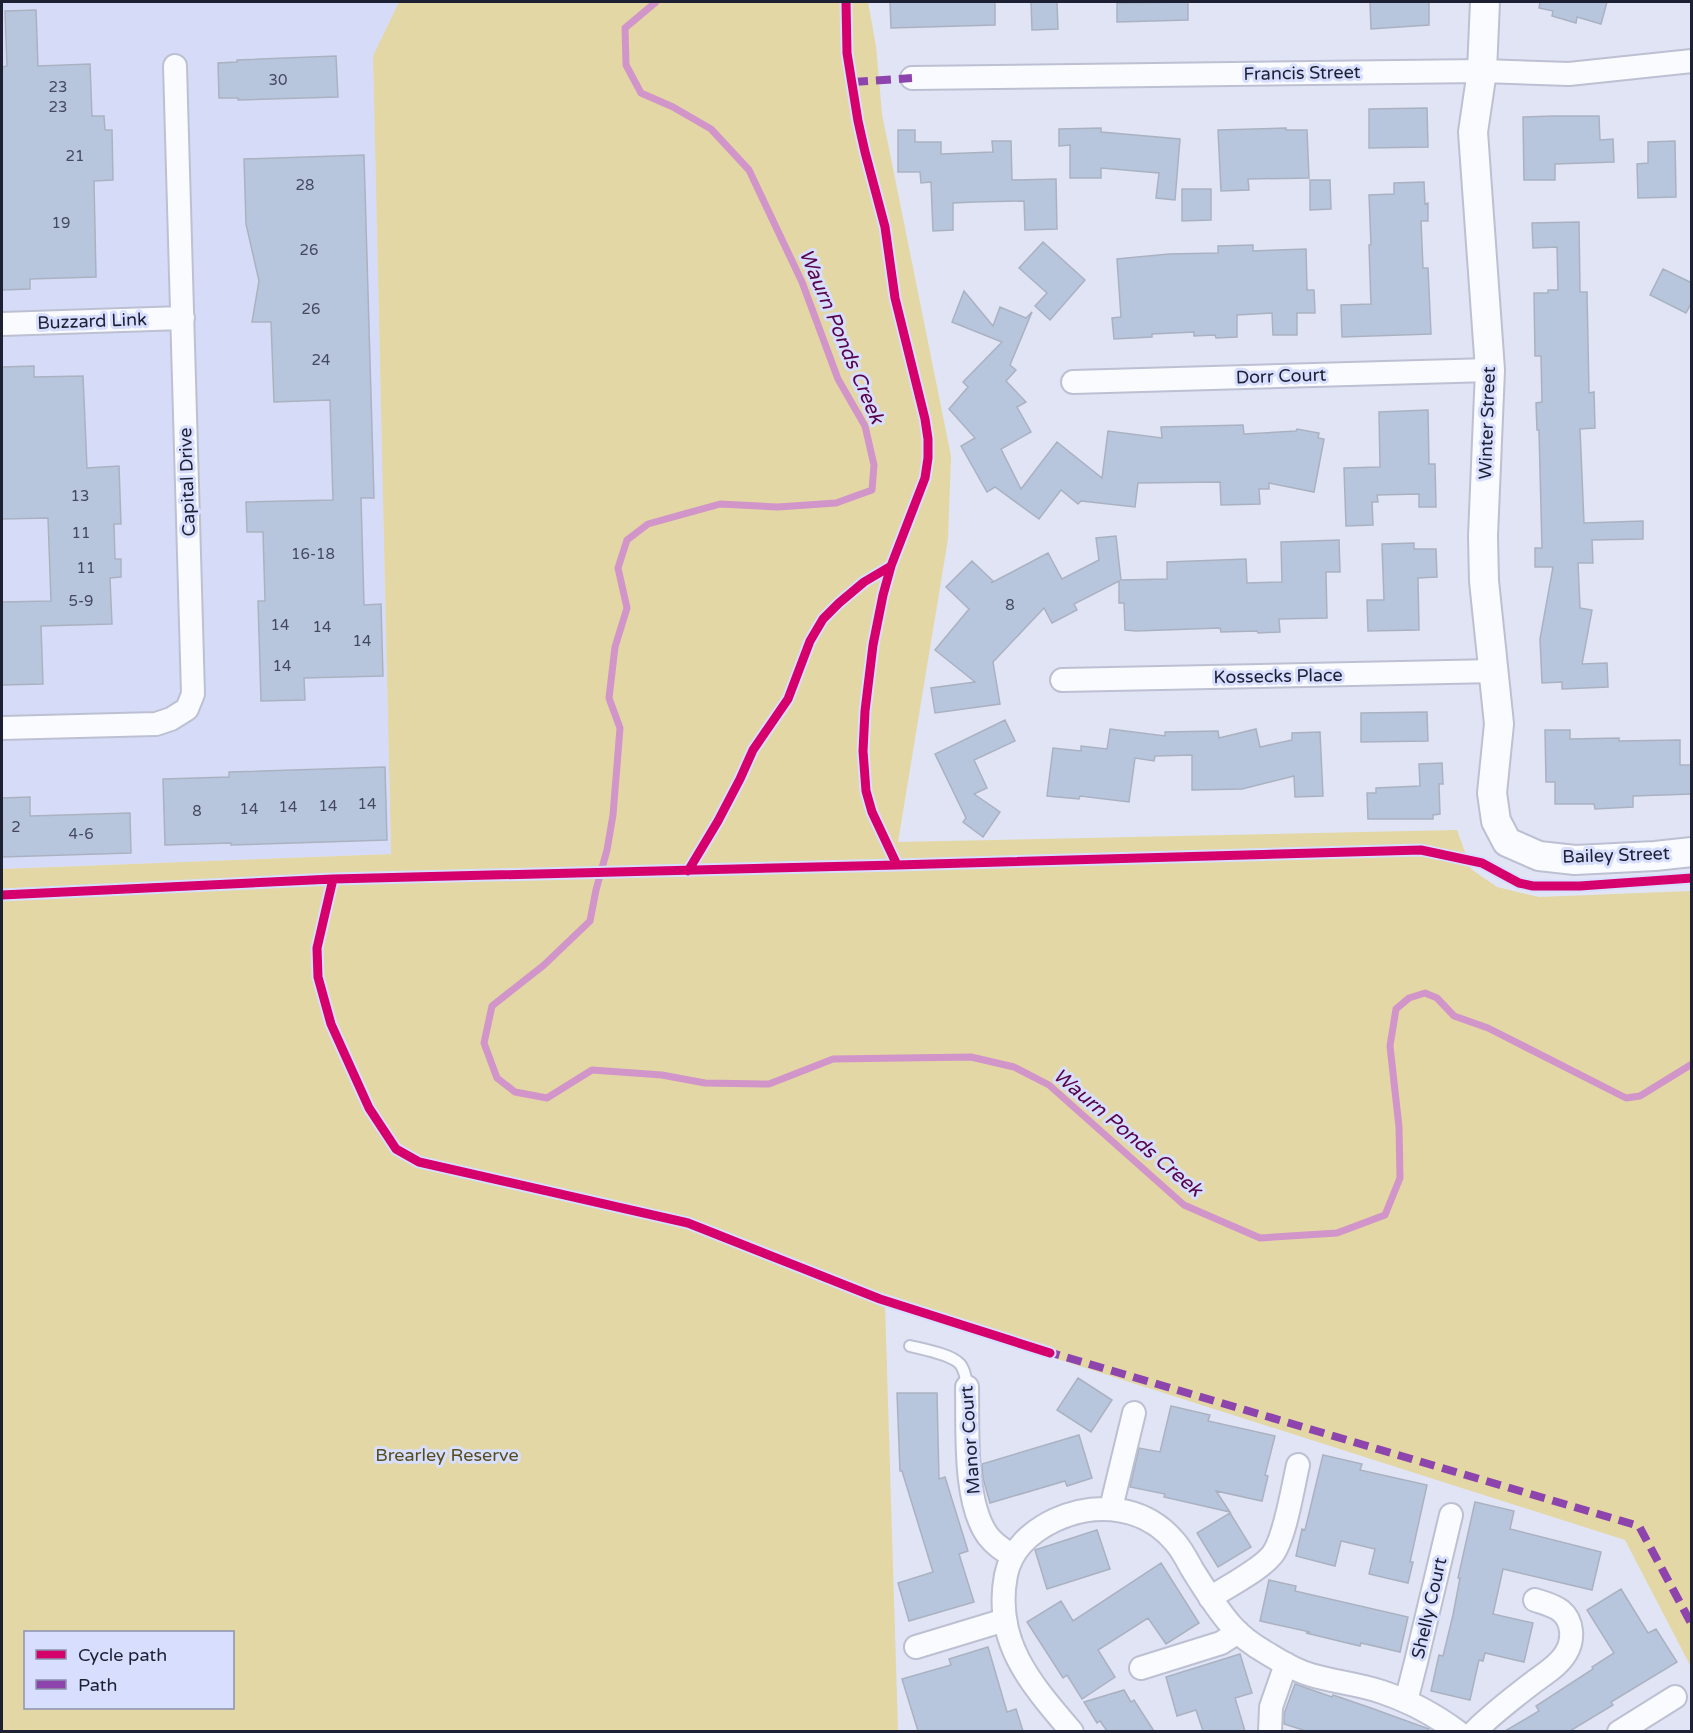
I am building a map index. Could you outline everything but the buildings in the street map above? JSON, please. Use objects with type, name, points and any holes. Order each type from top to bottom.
[{"type":"street","name":"Winter Street","points":[[1485,2],[1482,71],[1473,132],[1490,370],[1483,536],[1484,581],[1499,724],[1492,793],[1496,821],[1507,842]]},
{"type":"street","name":"Francis Street","points":[[912,78],[1482,71],[1569,74],[1692,62]]},
{"type":"street","name":"Capital Drive","points":[[2,728],[156,724],[171,719],[187,709],[193,694],[175,66]]},
{"type":"street","name":"Buzzard Link","points":[[2,324],[183,318]]},
{"type":"street","name":"Dorr Court","points":[[1073,382],[1490,370]]},
{"type":"street","name":"Kossecks Place","points":[[1062,680],[1495,671]]},
{"type":"street","name":"Bailey Street","points":[[1507,842],[1539,856],[1575,860],[1692,852]]},
{"type":"street","name":"Manor Court","points":[[967,1387],[969,1473],[974,1504],[988,1537],[1013,1556]]},
{"type":"street","points":[[1111,1508],[1134,1413]]},
{"type":"street","points":[[1210,1598],[1263,1564],[1273,1554],[1282,1533],[1298,1465]]},
{"type":"street","points":[[1072,1731],[1025,1672],[1010,1642],[1005,1620],[1004,1588],[1013,1556],[1029,1536],[1055,1520],[1086,1509],[1111,1508],[1137,1515],[1167,1533],[1181,1550],[1210,1598],[1238,1632],[1263,1651],[1309,1674],[1380,1691],[1406,1701],[1458,1731]]},
{"type":"street","name":"Shelly Court","points":[[1406,1701],[1451,1515]]},
{"type":"street","points":[[1474,1731],[1557,1664],[1566,1654],[1570,1645],[1571,1630],[1567,1618],[1563,1612],[1551,1605],[1535,1600]]},
{"type":"street","points":[[916,1647],[1005,1620]]},
{"type":"street","points":[[1141,1668],[1221,1643],[1238,1632]]},
{"type":"street","points":[[1270,1731],[1273,1700],[1286,1664]]},
{"type":"street","points":[[1619,1731],[1675,1697]]},
{"type":"lane","name":"Manor Court","points":[[910,1346],[957,1361],[964,1371],[967,1387]]},
{"type":"shaded area","points":[[2,2],[399,2],[373,57],[391,854],[2,869]]},
{"type":"green space","name":"Brearley Reserve","points":[[399,2],[868,2],[876,46],[882,114],[951,456],[948,539],[898,842],[1457,830],[1471,869],[1497,887],[1539,897],[1691,891],[1691,1667],[1625,1540],[885,1304],[898,1731],[2,1731],[2,869],[391,854],[373,56]]},
{"type":"waterway","name":"Waurn Ponds Creek","points":[[656,2],[625,28],[626,65],[641,93],[673,107],[711,129],[749,170],[802,282],[838,379],[865,426],[874,465],[872,490],[836,503],[778,507],[720,504],[648,524],[627,540],[618,568],[627,608],[615,647],[609,698],[620,728],[613,815],[590,921],[544,965],[492,1006],[484,1043],[497,1078],[515,1092],[547,1098],[592,1070],[662,1075],[705,1083],[769,1084],[833,1059],[971,1057],[1014,1067],[1049,1085],[1184,1205],[1260,1238],[1337,1233],[1385,1215],[1400,1178],[1399,1127],[1390,1046],[1396,1009],[1409,998],[1425,993],[1437,998],[1454,1016],[1488,1028],[1626,1098],[1640,1096],[1692,1064]]},
{"type":"marked path","points":[[853,82],[912,78]]},
{"type":"marked path","points":[[1045,1351],[1639,1526],[1692,1625]]},
{"type":"cycle path","points":[[846,2],[847,53],[858,121],[885,227],[895,298],[928,439],[925,478],[891,566],[883,595],[873,645],[865,711],[863,751],[866,791],[872,812],[897,865],[1421,850],[1482,863],[1519,883],[1533,886],[1580,886],[1692,878]]},
{"type":"cycle path","points":[[688,871],[718,821],[753,750],[788,699],[810,641],[823,619],[864,582],[891,566]]},
{"type":"cycle path","points":[[2,895],[333,879],[897,865]]},
{"type":"cycle path","points":[[333,879],[317,948],[318,977],[331,1024],[369,1108],[396,1149],[419,1162],[688,1223],[880,1299],[1050,1353]]}]
